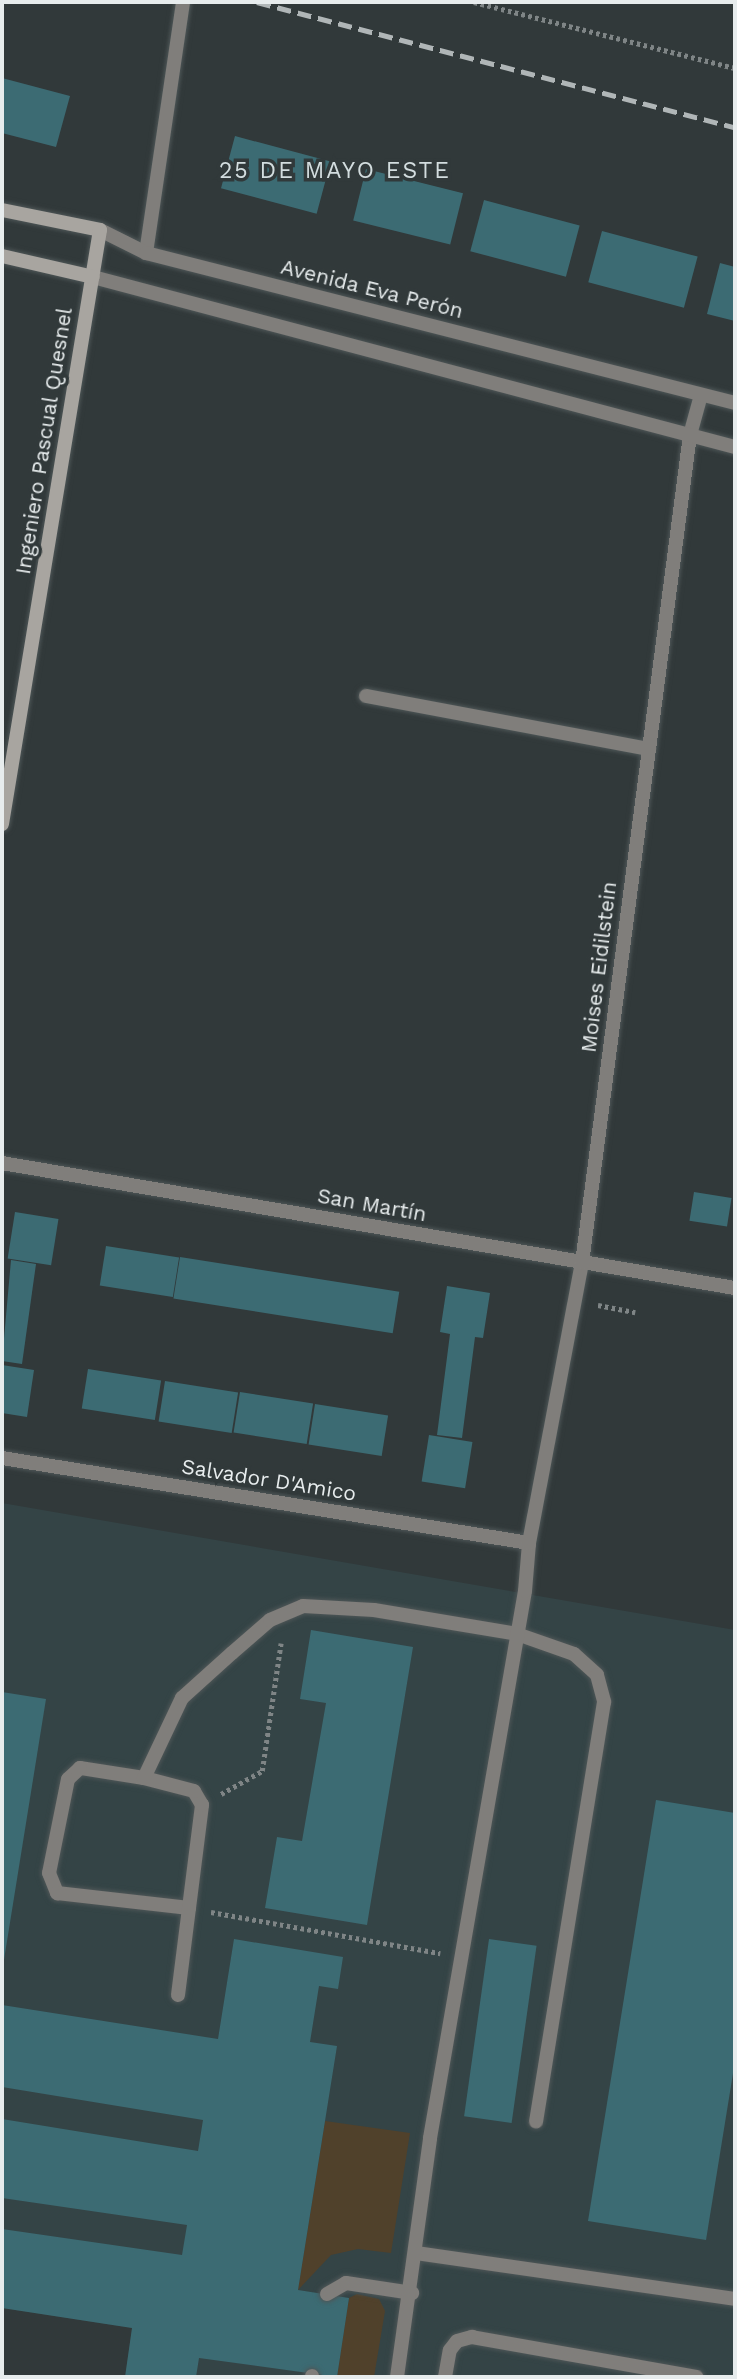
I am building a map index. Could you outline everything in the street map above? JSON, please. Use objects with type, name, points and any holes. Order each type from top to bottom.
[{"type":"main road","name":"Avenida Eva Perón","points":[[2,210],[100,230]]},
{"type":"main road","name":"Ingeniero Pascual Quesnel","points":[[2,824],[100,230]]},
{"type":"main road","points":[[2,256],[93,277]]},
{"type":"street","points":[[146,253],[183,2]]},
{"type":"street","name":"Avenida Eva Perón","points":[[100,230],[146,253],[735,403]]},
{"type":"street","points":[[93,277],[735,447]]},
{"type":"street","name":"Moises Eidilstein","points":[[397,2377],[412,2293],[430,2138],[517,1634],[528,1543],[572,1303],[582,1263],[690,435],[701,395]]},
{"type":"street","points":[[366,696],[649,750]]},
{"type":"street","name":"San Martín","points":[[2,1163],[735,1288]]},
{"type":"street","name":"Salvador D'Amico","points":[[2,1458],[528,1543]]},
{"type":"street","points":[[144,1778],[182,1698],[270,1620],[303,1606],[374,1610],[517,1634],[573,1654],[597,1675],[604,1702],[536,2122]]},
{"type":"street","points":[[178,1995],[189,1908],[202,1805],[194,1791],[144,1778],[80,1768],[68,1779],[49,1873],[57,1893],[189,1908]]},
{"type":"street","points":[[416,2253],[735,2299]]},
{"type":"street","points":[[327,2294],[346,2283],[412,2293]]},
{"type":"street","points":[[445,2377],[450,2350],[457,2341],[472,2337],[696,2377]]},
{"type":"path","points":[[474,2],[735,68]]},
{"type":"path","points":[[572,1303],[635,1312]]},
{"type":"path","points":[[202,1805],[262,1771],[285,1614]]},
{"type":"path","points":[[189,1908],[463,1958]]},
{"type":"shaded area","points":[[2,1503],[735,1630],[735,2377],[125,2377],[132,2328],[2,2308]]},
{"type":"shaded area","points":[[325,2121],[410,2133],[391,2253],[358,2249],[331,2255],[298,2290]]},
{"type":"shaded area","points":[[357,2294],[379,2299],[385,2311],[374,2377],[337,2377],[349,2298]]},
{"type":"building","points":[[2,78],[70,96],[56,147],[2,133]]},
{"type":"building","points":[[235,136],[331,162],[317,214],[221,188]]},
{"type":"building","points":[[366,169],[463,193],[450,245],[353,220]]},
{"type":"building","points":[[484,200],[580,226],[566,277],[470,251]]},
{"type":"building","points":[[602,231],[698,257],[684,308],[588,282]]},
{"type":"building","points":[[720,263],[735,267],[735,321],[707,314]]},
{"type":"building","points":[[694,1192],[732,1198],[727,1227],[689,1221]]},
{"type":"building","points":[[15,1212],[58,1219],[51,1265],[8,1258]]},
{"type":"building","points":[[106,1246],[179,1258],[173,1297],[100,1286]]},
{"type":"building","points":[[180,1257],[399,1292],[393,1333],[173,1298]]},
{"type":"building","points":[[11,1260],[36,1264],[22,1364],[2,1361]]},
{"type":"building","points":[[447,1286],[490,1293],[483,1338],[475,1337],[462,1438],[437,1435],[450,1334],[440,1332]]},
{"type":"building","points":[[2,1365],[34,1370],[27,1417],[2,1413]]},
{"type":"building","points":[[88,1369],[161,1381],[155,1420],[82,1409]]},
{"type":"building","points":[[165,1381],[238,1393],[232,1433],[159,1421]]},
{"type":"building","points":[[240,1392],[313,1404],[307,1444],[234,1432]]},
{"type":"building","points":[[315,1404],[388,1416],[382,1456],[309,1444]]},
{"type":"building","points":[[429,1435],[472,1442],[465,1488],[422,1481]]},
{"type":"building","points":[[311,1630],[413,1647],[367,1925],[265,1908],[277,1837],[302,1841],[326,1703],[300,1699]]},
{"type":"building","points":[[2,1692],[46,1699],[3,1966],[2,1966]]},
{"type":"building","points":[[656,1800],[735,1813],[735,2061],[706,2240],[588,2221]]},
{"type":"building","points":[[234,1939],[343,1957],[338,1989],[319,1986],[310,2042],[337,2046],[298,2290],[349,2298],[337,2377],[199,2358],[196,2377],[125,2377],[132,2328],[2,2308],[2,2229],[182,2255],[187,2225],[2,2198],[2,2119],[198,2151],[203,2120],[2,2087],[2,2005],[218,2039]]},
{"type":"building","points":[[489,1939],[537,1946],[512,2123],[464,2116]]},
{"type":"railway","points":[[257,2],[735,127]]},
{"type":"district","name":"25 DE MAYO ESTE","points":[[335,171]]}]
